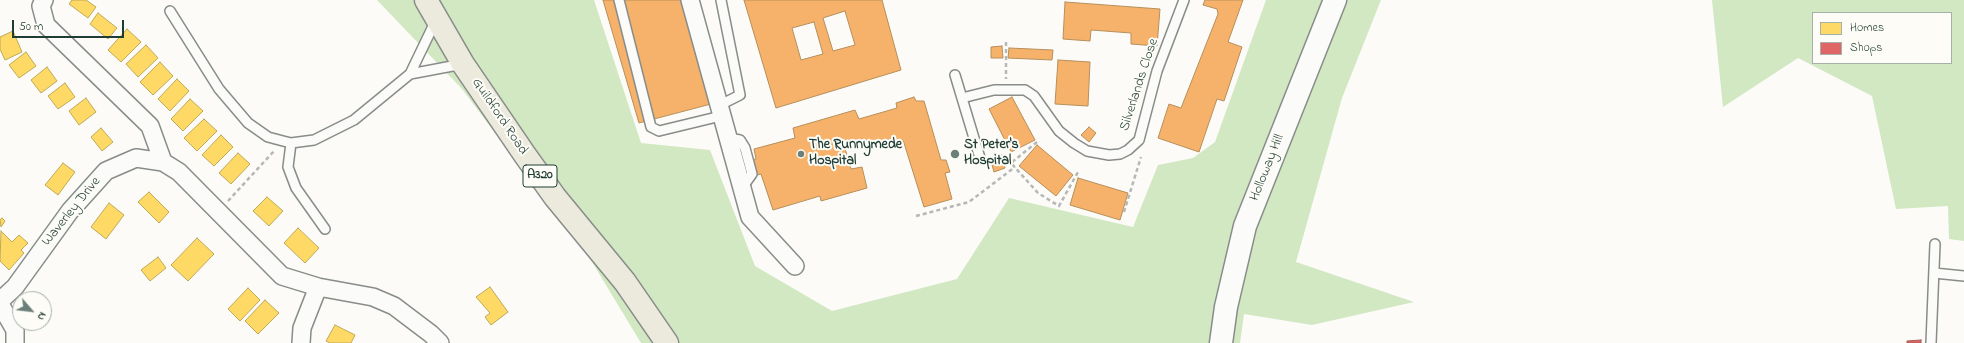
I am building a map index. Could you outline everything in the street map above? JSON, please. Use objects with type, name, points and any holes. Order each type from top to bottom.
[{"type":"main road","name":"Guildford Road","points":[[426,0],[463,64],[555,197],[612,266],[667,343]]},
{"type":"main road","name":"Holloway Hill","points":[[1220,343],[1226,307],[1245,226],[1335,0]]},
{"type":"street","points":[[44,0],[41,6],[46,25],[150,126],[163,162]]},
{"type":"street","points":[[690,0],[750,217],[795,266]]},
{"type":"street","name":"Waverley Drive","points":[[0,301],[15,287],[70,211],[106,171],[136,158],[163,162],[179,172],[282,276],[318,287],[373,297],[394,306],[431,334],[440,343]]},
{"type":"street","points":[[301,343],[302,328],[318,287]]},
{"type":"street","points":[[0,304],[15,330],[15,343]]},
{"type":"lane","points":[[619,0],[651,127],[659,131],[721,110],[740,95],[721,0]]},
{"type":"lane","name":"Silverlands Close","points":[[962,98],[994,90],[1025,90],[1034,96],[1059,131],[1087,151],[1109,155],[1120,154],[1128,150],[1138,140],[1157,71],[1184,0]]},
{"type":"lane","points":[[170,11],[219,89],[248,123],[268,137],[287,142],[314,140],[354,120],[410,74],[436,19]]},
{"type":"lane","points":[[410,74],[463,64]]},
{"type":"lane","points":[[955,75],[980,158]]},
{"type":"lane","points":[[287,142],[288,167],[296,188],[325,229]]},
{"type":"lane","points":[[1932,343],[1935,244]]},
{"type":"lane","points":[[1934,273],[1964,276]]},
{"type":"path","points":[[1006,42],[1006,90]]},
{"type":"path","points":[[218,212],[287,142]]},
{"type":"path","points":[[1037,142],[1011,163],[1038,193],[1059,206],[1078,172]]},
{"type":"path","points":[[1124,212],[1141,157]]},
{"type":"path","points":[[916,216],[969,202],[1015,167]]},
{"type":"green space","points":[[377,0],[594,0],[641,143],[710,150],[755,266],[832,311],[957,279],[1009,198],[1133,227],[1158,165],[1193,158],[1215,142],[1266,0],[1381,0],[1342,98],[1296,262],[1414,302],[1312,325],[1244,314],[1240,343],[641,343],[592,262],[462,89]]},
{"type":"green space","points":[[1712,0],[1964,0],[1964,241],[1949,239],[1948,206],[1896,209],[1872,96],[1798,58],[1723,107]]},
{"type":"building: Homes","points":[[72,0],[86,0],[96,7],[88,18],[69,4]]},
{"type":"building: Homes","points":[[98,13],[117,28],[108,39],[90,24]]},
{"type":"building: Homes","points":[[127,29],[141,42],[121,62],[108,50]]},
{"type":"building: Homes","points":[[13,31],[22,52],[5,60],[0,49],[0,37]]},
{"type":"building: Homes","points":[[146,45],[158,58],[138,77],[126,64]]},
{"type":"building: Homes","points":[[26,52],[36,66],[19,78],[9,65]]},
{"type":"building: Homes","points":[[160,62],[173,76],[153,95],[140,82]]},
{"type":"building: Homes","points":[[47,67],[57,81],[41,93],[31,80]]},
{"type":"building: Homes","points":[[177,79],[189,91],[170,111],[158,99]]},
{"type":"building: Homes","points":[[65,83],[75,97],[58,109],[48,96]]},
{"type":"building: Homes","points":[[86,98],[96,112],[79,125],[69,111]]},
{"type":"building: Homes","points":[[190,99],[203,111],[183,131],[171,119]]},
{"type":"building: Homes","points":[[204,119],[217,131],[197,151],[184,138]]},
{"type":"building: Homes","points":[[101,128],[113,142],[102,151],[91,137]]},
{"type":"building: Homes","points":[[221,135],[233,147],[214,166],[202,155]]},
{"type":"building: Homes","points":[[238,153],[250,164],[231,184],[219,173]]},
{"type":"building: Homes","points":[[63,163],[75,172],[58,195],[45,185]]},
{"type":"building: Homes","points":[[149,192],[169,212],[159,223],[138,202]]},
{"type":"building: Homes","points":[[267,197],[283,211],[269,226],[253,211]]},
{"type":"building: Homes","points":[[109,203],[124,215],[106,239],[91,227]]},
{"type":"building: Homes","points":[[2,218],[5,221],[1,227],[0,220]]},
{"type":"building: Homes","points":[[298,228],[319,248],[305,263],[284,243]]},
{"type":"building: Homes","points":[[1,231],[12,242],[19,235],[28,243],[21,250],[24,253],[9,270],[0,261]]},
{"type":"building: Homes","points":[[197,238],[214,254],[188,281],[171,265]]},
{"type":"building: Homes","points":[[158,257],[166,268],[150,281],[141,270]]},
{"type":"building: Homes","points":[[490,287],[508,312],[491,325],[485,317],[490,313],[476,297]]},
{"type":"building: Homes","points":[[248,288],[260,300],[240,321],[228,309]]},
{"type":"building: Homes","points":[[265,300],[279,313],[258,334],[245,321]]},
{"type":"building: Homes","points":[[335,325],[355,335],[351,343],[330,343],[326,341]]},
{"type":"building: Shops","points":[[1921,340],[1921,343],[1907,343],[1907,341]]},
{"type":"building: Health","points":[[603,0],[681,0],[711,104],[639,123]]},
{"type":"building: Health","points":[[744,0],[882,0],[901,70],[776,108]],"holes":[[[845,11],[855,45],[833,51],[823,18]],[[814,22],[823,54],[801,60],[792,28]]]},
{"type":"building: Health","points":[[1205,0],[1243,0],[1228,42],[1242,47],[1224,101],[1217,99],[1199,152],[1158,138],[1169,104],[1181,108],[1218,14],[1217,9],[1203,5]]},
{"type":"building: Health","points":[[1065,2],[1160,9],[1157,46],[1131,44],[1131,33],[1091,30],[1090,41],[1063,39]]},
{"type":"building: Health","points":[[1002,46],[1003,58],[991,58],[991,47]]},
{"type":"building: Health","points":[[1009,48],[1053,50],[1052,60],[1008,58]]},
{"type":"building: Health","points":[[1058,60],[1090,62],[1088,106],[1055,104]]},
{"type":"building: Health","name":"The Runnymede Hospital","points":[[914,97],[916,101],[924,101],[941,160],[946,160],[950,172],[945,173],[952,199],[924,207],[903,140],[866,150],[862,139],[844,145],[851,169],[862,167],[867,188],[821,201],[820,196],[773,210],[761,174],[757,175],[751,160],[756,159],[754,149],[795,138],[793,128],[855,110],[859,119],[897,108],[896,103]]},
{"type":"building: Health","points":[[1012,97],[1035,140],[1011,152],[989,109]]},
{"type":"building: Health","points":[[1089,127],[1096,133],[1089,142],[1081,135]]},
{"type":"building: Health","points":[[1037,145],[1073,175],[1056,196],[1019,166]]},
{"type":"building: Health","points":[[1002,155],[1005,168],[994,172],[990,158]]},
{"type":"building: Health","points":[[1078,178],[1128,193],[1120,220],[1070,205]]},
{"type":"place","name":"The Runnymede Hospital","points":[[801,154]]},
{"type":"place","name":"St Peter's Hospital","points":[[955,154]]}]
